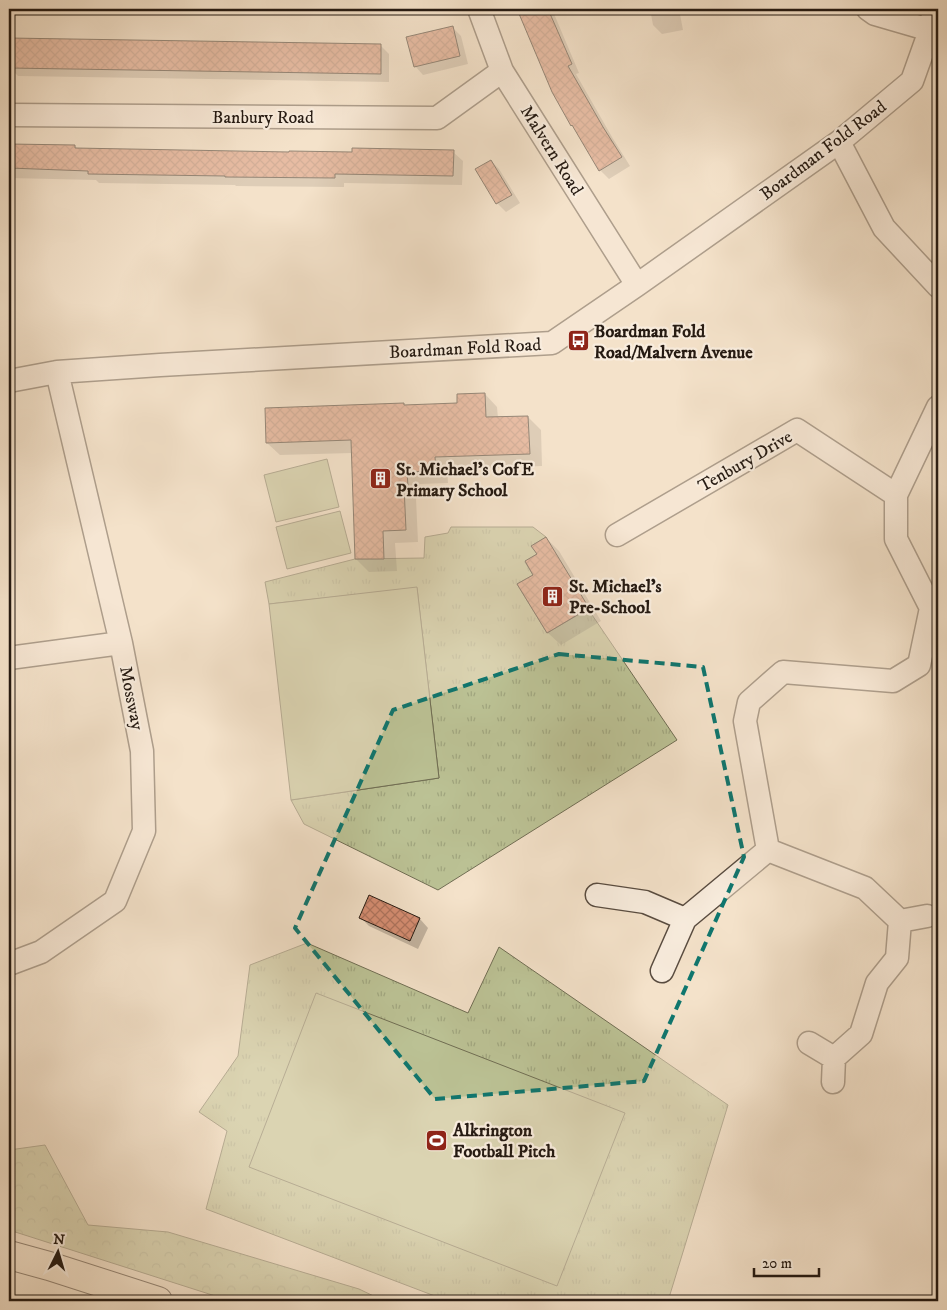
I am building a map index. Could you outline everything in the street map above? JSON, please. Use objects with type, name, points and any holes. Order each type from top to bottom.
[{"type":"highway","points":[[9,1255],[158,1301]]},
{"type":"street","name":"Malvern Road","points":[[479,9],[502,72],[637,285]]},
{"type":"street","points":[[868,9],[875,14],[932,19]]},
{"type":"street","name":"Boardman Fold Road","points":[[9,381],[57,372],[552,343],[839,142],[912,81],[932,19]]},
{"type":"street","name":"Banbury Road","points":[[9,115],[437,118],[502,72]]},
{"type":"street","points":[[839,142],[884,228],[938,286]]},
{"type":"street","name":"Mossway","points":[[9,964],[41,952],[115,901],[144,831],[142,751],[121,643],[57,372]]},
{"type":"street","points":[[768,850],[745,721],[749,702],[783,672],[893,681],[919,665],[931,608],[896,539],[896,495],[938,407]]},
{"type":"street","name":"Tenbury Drive","points":[[617,535],[797,430],[896,495]]},
{"type":"street","points":[[9,658],[121,643]]},
{"type":"street","points":[[662,971],[685,919],[768,850]]},
{"type":"street","points":[[768,850],[866,888],[900,921]]},
{"type":"street","points":[[597,895],[645,902],[685,919]]},
{"type":"street","points":[[900,921],[927,916]]},
{"type":"street","points":[[832,1082],[834,1058],[862,1034],[877,983],[897,958],[900,921]]},
{"type":"street","points":[[809,1043],[834,1058]]},
{"type":"highlighted area","points":[[559,654],[703,667],[744,857],[644,1081],[435,1099],[295,928],[393,710]]},
{"type":"green space","points":[[327,459],[339,507],[276,522],[264,475]]},
{"type":"green space","points":[[340,511],[351,553],[287,569],[276,527]]},
{"type":"green space","points":[[451,527],[533,527],[546,537],[532,546],[537,554],[525,562],[533,575],[517,584],[547,633],[588,609],[677,740],[438,890],[304,824],[291,800],[439,778],[417,588],[269,604],[265,582],[355,559],[424,558],[425,537],[448,533]]},
{"type":"green space","points":[[417,587],[439,778],[291,800],[269,604]]},
{"type":"green space","points":[[307,943],[468,1013],[499,947],[728,1105],[668,1301],[448,1301],[206,1209],[227,1131],[199,1112],[238,1056],[250,965]]},
{"type":"green space","name":"Alkrington Football Pitch","points":[[316,993],[625,1113],[557,1286],[249,1167]]},
{"type":"green space","points":[[45,1145],[88,1225],[168,1232],[359,1289],[384,1301],[231,1301],[9,1230],[9,1150]]},
{"type":"building","points":[[517,9],[548,9],[572,64],[568,66],[622,157],[599,171],[552,92]]},
{"type":"building","points":[[453,26],[460,56],[414,67],[406,37]]},
{"type":"building","points":[[9,38],[381,44],[381,74],[9,68]]},
{"type":"building","points":[[9,144],[75,145],[75,148],[289,152],[352,152],[352,148],[454,150],[453,176],[335,174],[335,178],[88,174],[88,171],[9,168]]},
{"type":"building","points":[[491,160],[512,195],[496,204],[475,169]]},
{"type":"building","name":"St. Michael's CofE Primary School","points":[[485,393],[486,417],[528,416],[530,454],[435,457],[436,471],[407,472],[408,486],[404,486],[406,530],[383,531],[384,559],[355,559],[351,440],[266,443],[265,408],[457,403],[457,394]]},
{"type":"building","name":"St. Michael's Pre-School","points":[[546,537],[589,608],[547,633],[517,584],[533,575],[525,561],[537,554],[531,546]]},
{"type":"building","points":[[369,895],[420,918],[410,941],[359,918]]},
{"type":"place","name":"Boardman Fold Road/Malvern Avenue","points":[[578,341]]},
{"type":"place","name":"St. Michael's CofE Primary School","points":[[380,479]]},
{"type":"place","name":"St. Michael's Pre-School","points":[[553,596]]},
{"type":"place","name":"Alkrington Football Pitch","points":[[437,1140]]}]
